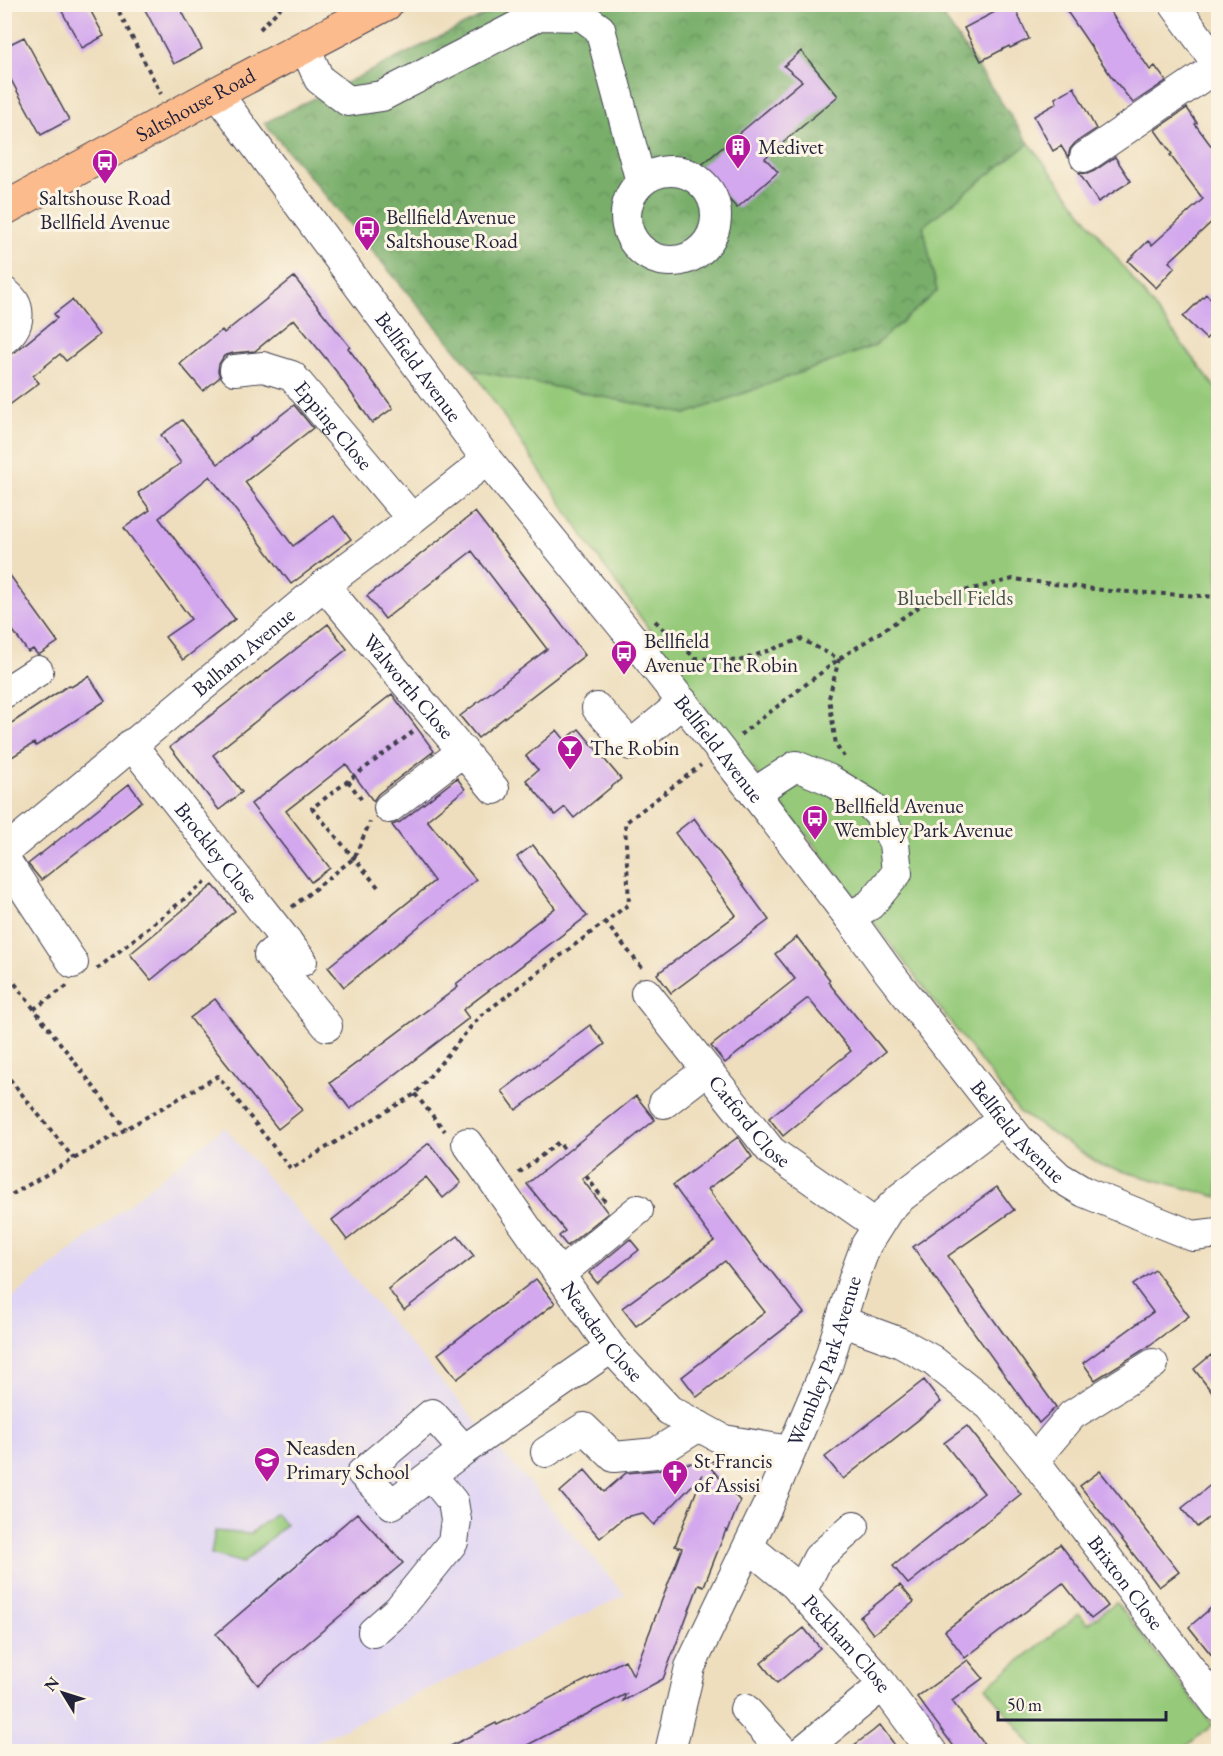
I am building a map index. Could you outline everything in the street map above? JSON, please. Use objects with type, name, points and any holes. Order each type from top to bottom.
[{"type":"main road","name":"Saltshouse Road","points":[[4,209],[386,4]]},
{"type":"street","points":[[1085,157],[1218,66],[1174,4]]},
{"type":"street","points":[[305,47],[319,79],[348,101],[382,96],[539,15],[582,16],[600,29],[641,182]]},
{"type":"street","name":"Bellfield Avenue","points":[[218,93],[487,460],[721,750],[1003,1119],[1039,1159],[1059,1177],[1084,1192],[1193,1236],[1218,1233]]},
{"type":"street","points":[[4,292],[14,300],[18,317],[16,326],[4,339]]},
{"type":"street","name":"Epping Close","points":[[235,370],[263,368],[292,376],[412,519]]},
{"type":"street","name":"Balham Avenue","points":[[4,852],[324,585],[487,460]]},
{"type":"street","name":"Walworth Close","points":[[324,585],[494,789]]},
{"type":"street","points":[[7,687],[38,670]]},
{"type":"street","points":[[597,708],[631,745],[683,702]]},
{"type":"street","name":"Brockley Close","points":[[131,744],[227,864],[291,938]]},
{"type":"street","points":[[376,810],[463,752]]},
{"type":"street","points":[[754,793],[796,766],[828,779],[869,804],[879,814],[894,843],[897,873],[870,905],[849,917]]},
{"type":"street","points":[[4,858],[78,969]]},
{"type":"street","points":[[291,938],[269,955],[327,1026]]},
{"type":"street","name":"Catford Close","points":[[646,993],[771,1151],[877,1226]]},
{"type":"street","points":[[664,1103],[707,1070]]},
{"type":"street","name":"Wembley Park Avenue","points":[[670,1752],[690,1667],[768,1505],[827,1365],[862,1255],[877,1226],[900,1198],[1003,1119]]},
{"type":"street","name":"Neasden Close","points":[[467,1143],[611,1348],[669,1410],[724,1440],[790,1451]]},
{"type":"street","points":[[560,1274],[630,1217]]},
{"type":"street","name":"Brixton Close","points":[[841,1321],[901,1343],[932,1360],[990,1406],[1034,1460],[1218,1706]]},
{"type":"street","points":[[464,1450],[432,1414],[362,1473],[392,1504],[464,1450],[611,1348]]},
{"type":"street","points":[[1034,1460],[1072,1415],[1153,1364]]},
{"type":"street","points":[[546,1452],[584,1428],[614,1457],[656,1454],[699,1426]]},
{"type":"street","points":[[373,1632],[399,1609],[453,1542],[456,1520],[453,1502],[431,1475]]},
{"type":"street","points":[[801,1592],[818,1558],[854,1526]]},
{"type":"street","name":"Peckham Close","points":[[749,1547],[801,1592],[883,1685],[932,1752]]},
{"type":"street","points":[[801,1752],[883,1685]]},
{"type":"street","points":[[745,1709],[784,1752]]},
{"type":"path","points":[[115,4],[161,95]]},
{"type":"path","points":[[260,29],[284,4]]},
{"type":"path","points":[[4,1199],[218,1076],[291,1169],[415,1094],[479,1017],[629,904],[625,824],[839,659],[931,599],[1013,579],[1110,591],[1218,597]]},
{"type":"path","points":[[655,621],[695,658],[739,662],[801,639],[839,659]]},
{"type":"path","points":[[839,659],[829,698],[836,745],[849,764]]},
{"type":"path","points":[[378,887],[312,808],[433,716]]},
{"type":"path","points":[[291,938],[354,858],[376,810],[348,781]]},
{"type":"path","points":[[34,1009],[78,969],[99,968],[227,864]]},
{"type":"path","points":[[605,922],[648,975],[646,993]]},
{"type":"path","points":[[4,969],[126,1129]]},
{"type":"path","points":[[4,1072],[74,1159]]},
{"type":"path","points":[[415,1094],[456,1145],[467,1143]]},
{"type":"path","points":[[500,1189],[559,1142],[566,1152]]},
{"type":"path","points":[[586,1176],[630,1217]]},
{"type":"shaded area","name":"Neasden Primary School","points":[[224,1127],[625,1595],[297,1751],[5,1752],[5,1304]]},
{"type":"green space","points":[[935,4],[1029,143],[923,226],[937,291],[874,346],[686,414],[473,370],[264,123],[505,5]]},
{"type":"green space","name":"Bluebell Fields","points":[[1029,143],[1218,391],[1218,1197],[1103,1166],[1020,1113],[827,861],[711,716],[592,549],[473,370],[686,414],[873,346],[937,291],[923,226]]},
{"type":"green space","points":[[275,1513],[286,1524],[243,1563],[211,1554],[215,1531],[250,1534]]},
{"type":"green space","points":[[1116,1602],[1213,1725],[1180,1751],[1037,1751],[986,1687],[1079,1614],[1088,1624]]},
{"type":"building","points":[[58,4],[87,4],[104,36],[82,48]]},
{"type":"building","points":[[142,4],[178,4],[202,49],[174,64]]},
{"type":"building","points":[[1013,4],[1029,39],[1010,48],[1009,46],[981,61],[964,28]]},
{"type":"building","points":[[1062,4],[1105,4],[1150,70],[1155,66],[1166,81],[1133,103],[1111,76]]},
{"type":"building","points":[[24,37],[69,120],[41,135],[4,67],[4,47]]},
{"type":"building","points":[[801,51],[838,96],[765,158],[778,172],[737,208],[699,167],[802,81],[784,66]]},
{"type":"building","points":[[1074,87],[1096,129],[1075,143],[1068,157],[1061,146],[1053,151],[1034,116],[1057,103],[1055,98]]},
{"type":"building","points":[[1187,108],[1197,123],[1195,124],[1218,155],[1218,219],[1217,217],[1169,262],[1175,267],[1156,288],[1128,261],[1148,241],[1152,245],[1203,199],[1170,155],[1172,154],[1155,130]]},
{"type":"building","points":[[1115,157],[1131,181],[1098,202],[1079,173],[1087,174],[1094,171]]},
{"type":"building","points":[[294,277],[350,347],[348,348],[393,408],[372,423],[336,371],[294,319],[255,351],[224,356],[219,364],[220,377],[203,391],[180,364],[222,330],[224,333]]},
{"type":"building","points":[[1206,294],[1218,306],[1218,327],[1206,339],[1183,317]]},
{"type":"building","points":[[72,300],[99,335],[66,361],[60,354],[33,376],[39,383],[4,409],[4,356],[15,352],[57,318],[54,314]]},
{"type":"building","points":[[294,405],[313,428],[245,482],[293,546],[334,516],[351,539],[291,584],[210,476],[159,518],[235,619],[183,660],[165,637],[191,619],[124,528],[150,510],[138,493],[181,463],[161,435],[182,420],[218,464]]},
{"type":"building","points":[[475,512],[585,655],[478,738],[460,716],[547,649],[472,551],[385,619],[367,596]]},
{"type":"building","points":[[4,567],[58,642],[40,654],[33,649],[28,652],[9,625],[13,623],[4,611]]},
{"type":"building","points":[[328,624],[347,649],[213,755],[242,792],[219,810],[170,747]]},
{"type":"building","points":[[89,676],[105,701],[36,746],[34,743],[4,762],[4,728],[69,685],[71,687]]},
{"type":"building","points":[[392,694],[434,751],[378,794],[373,801],[346,764],[286,811],[330,868],[311,882],[251,804]]},
{"type":"building","points":[[579,729],[621,779],[574,818],[565,807],[555,815],[526,780],[538,770],[526,756],[557,730],[565,740]]},
{"type":"building","points":[[457,778],[465,789],[427,820],[476,880],[344,987],[328,967],[434,881],[392,825],[400,822]]},
{"type":"building","points":[[129,784],[142,801],[41,880],[28,864]]},
{"type":"building","points":[[694,818],[769,920],[671,993],[657,974],[736,915],[675,833]]},
{"type":"building","points":[[533,845],[587,916],[463,1010],[469,1018],[350,1109],[330,1083],[458,987],[456,984],[555,908],[517,857]]},
{"type":"building","points":[[213,885],[235,911],[151,980],[130,954]]},
{"type":"building","points":[[797,937],[830,980],[828,982],[885,1052],[783,1136],[769,1118],[851,1051],[808,998],[725,1063],[711,1046],[795,979],[775,954]]},
{"type":"building","points":[[215,999],[302,1110],[278,1129],[190,1018]]},
{"type":"building","points":[[590,1025],[605,1044],[516,1110],[502,1091]]},
{"type":"building","points":[[636,1096],[655,1120],[582,1179],[608,1213],[567,1246],[559,1236],[565,1231],[527,1184]]},
{"type":"building","points":[[738,1137],[752,1157],[708,1189],[766,1267],[804,1313],[697,1397],[682,1377],[765,1312],[725,1261],[636,1326],[622,1308],[714,1241],[673,1185]]},
{"type":"building","points":[[429,1143],[461,1183],[443,1198],[426,1177],[347,1240],[332,1220]]},
{"type":"building","points":[[997,1187],[1014,1210],[948,1256],[1056,1407],[1039,1423],[913,1247]]},
{"type":"building","points":[[458,1236],[474,1256],[404,1310],[388,1289]]},
{"type":"building","points":[[630,1239],[639,1250],[597,1283],[589,1273]]},
{"type":"building","points":[[1155,1270],[1189,1316],[1143,1350],[1095,1380],[1083,1363],[1153,1312],[1133,1285]]},
{"type":"building","points":[[536,1279],[555,1303],[457,1379],[438,1354]]},
{"type":"building","points":[[1211,1355],[1218,1365],[1218,1400],[1194,1369]]},
{"type":"building","points":[[924,1380],[941,1402],[843,1479],[825,1457]]},
{"type":"building","points":[[967,1426],[1021,1494],[908,1584],[893,1566],[984,1493],[944,1443]]},
{"type":"building","points":[[716,1461],[710,1467],[740,1501],[704,1586],[699,1584],[663,1679],[623,1701],[626,1694],[514,1752],[439,1752],[625,1660],[633,1675],[682,1548],[675,1546],[703,1474],[654,1525],[642,1513],[625,1517],[600,1538],[560,1492],[585,1470],[604,1492],[626,1473],[658,1470],[669,1465]]},
{"type":"building","points":[[1100,1471],[1179,1572],[1159,1587],[1080,1486]]},
{"type":"building","points":[[1218,1479],[1218,1510],[1197,1527],[1182,1508]]},
{"type":"building","points":[[357,1513],[403,1563],[258,1685],[216,1634]]},
{"type":"building","points":[[1060,1544],[1108,1606],[1091,1619],[1063,1583],[965,1658],[945,1631]]},
{"type":"building","points":[[900,1585],[914,1602],[873,1634],[860,1617]]},
{"type":"building","points":[[1218,1602],[1218,1663],[1189,1627]]},
{"type":"building","points":[[804,1628],[820,1648],[777,1683],[761,1663]]},
{"type":"building","points":[[968,1660],[983,1678],[952,1701],[990,1752],[958,1752],[917,1697]]},
{"type":"building","points":[[880,1725],[900,1752],[845,1752],[873,1731]]},
{"type":"place","name":"Medivet","points":[[738,170]]},
{"type":"place","name":"Saltshouse Road Bellfield Avenue","points":[[105,185]]},
{"type":"place","name":"Bellfield Avenue Saltshouse Road","points":[[367,252]]},
{"type":"place","name":"Bellfield Avenue The Robin","points":[[624,676]]},
{"type":"place","name":"The Robin","points":[[570,771]]},
{"type":"place","name":"Bellfield Avenue Wembley Park Avenue","points":[[815,841]]},
{"type":"place","name":"Neasden Primary School","points":[[267,1483]]},
{"type":"place","name":"St Francis of Assisi","points":[[675,1496]]}]
